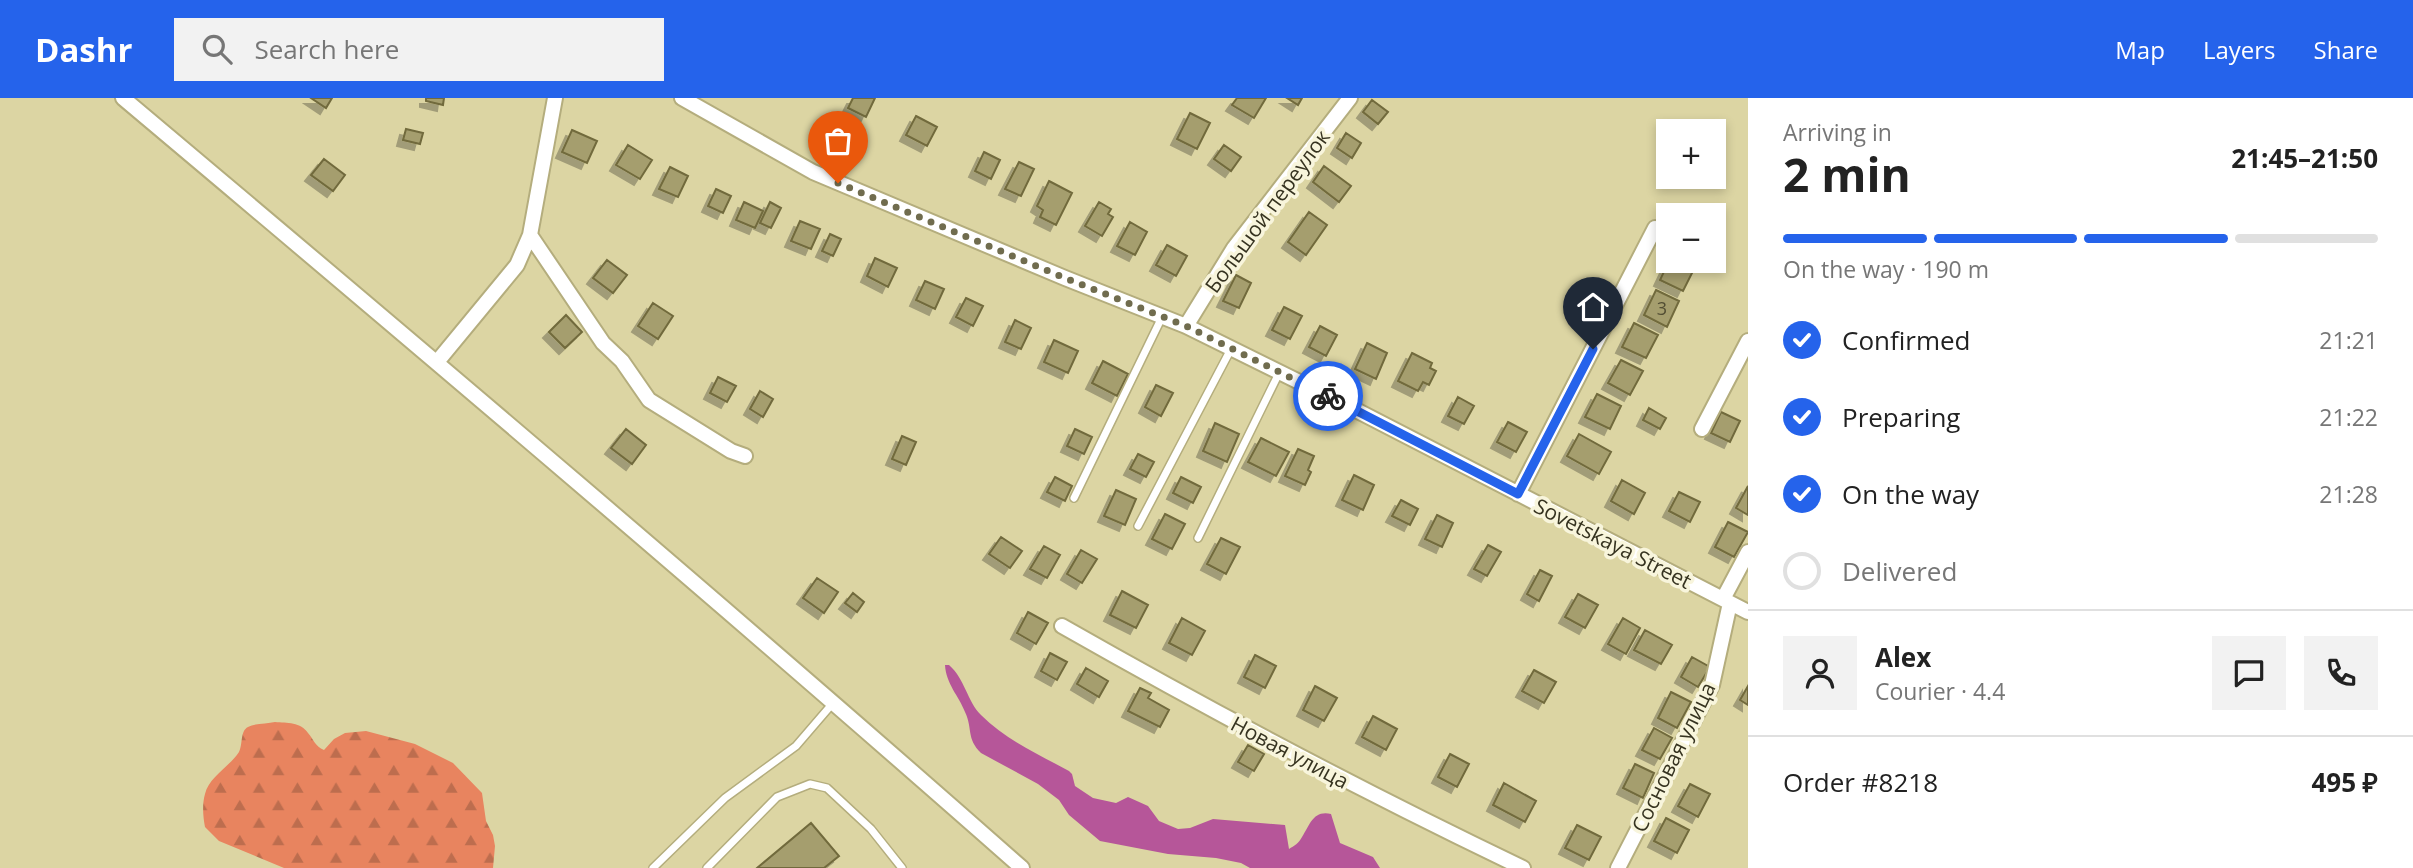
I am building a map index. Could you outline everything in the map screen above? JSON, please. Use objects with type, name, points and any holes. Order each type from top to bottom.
[{"type":"street","points":[[123,98],[438,362],[1022,868]]},
{"type":"street","points":[[438,362],[517,265],[530,235],[555,98]]},
{"type":"street","name":"Sovetskaya Street","points":[[682,98],[813,172],[1186,326],[1748,612]]},
{"type":"street","name":"Большой переулок","points":[[1186,326],[1234,248],[1349,98]]},
{"type":"street","points":[[1518,494],[1656,228]]},
{"type":"street","points":[[530,235],[603,343],[622,361],[649,400],[731,451],[746,456]]},
{"type":"street","points":[[1702,429],[1748,341]]},
{"type":"street","name":"Сосновая улица","points":[[1618,868],[1712,685],[1726,601],[1748,552]]},
{"type":"street","name":"Новая улица","points":[[1062,626],[1198,704],[1317,767],[1523,868]]},
{"type":"lane","points":[[1074,498],[1163,316]]},
{"type":"lane","points":[[1138,526],[1232,349]]},
{"type":"lane","points":[[1198,538],[1279,372]]},
{"type":"lane","points":[[653,868],[725,798],[796,746],[833,702]]},
{"type":"lane","points":[[707,868],[777,797],[810,784],[827,788],[871,829],[902,868]]},
{"type":"green space","points":[[275,722],[302,727],[324,750],[334,739],[345,733],[366,731],[415,744],[453,763],[482,793],[486,821],[495,846],[493,868],[284,868],[219,841],[205,827],[203,806],[207,788],[239,752],[245,729]]},
{"type":"shaded area","points":[[945,665],[949,665],[954,671],[976,709],[991,724],[1023,746],[1069,771],[1075,786],[1093,798],[1116,803],[1128,797],[1148,806],[1159,821],[1178,829],[1190,828],[1213,819],[1285,825],[1289,849],[1299,841],[1316,816],[1331,814],[1340,843],[1373,857],[1380,868],[1250,868],[1241,863],[1216,858],[1168,854],[1100,841],[1069,815],[1059,800],[1038,784],[976,748]]},
{"type":"building","points":[[311,98],[332,98],[326,108]]},
{"type":"building","points":[[426,98],[444,98],[443,105],[426,101]]},
{"type":"building","points":[[853,98],[875,98],[866,117],[848,108]]},
{"type":"building","points":[[1237,98],[1266,98],[1254,118],[1232,105]]},
{"type":"building","points":[[1287,98],[1302,98],[1298,105]]},
{"type":"building","points":[[1372,100],[1388,112],[1378,124],[1363,112]]},
{"type":"building","points":[[1190,113],[1210,123],[1197,149],[1177,139]]},
{"type":"building","points":[[916,116],[937,127],[927,146],[906,135]]},
{"type":"building","points":[[406,129],[423,133],[420,144],[403,140]]},
{"type":"building","points":[[572,130],[597,141],[587,163],[562,152]]},
{"type":"building","points":[[1346,133],[1361,143],[1352,158],[1337,148]]},
{"type":"building","points":[[628,145],[652,160],[640,179],[616,165]]},
{"type":"building","points":[[1224,145],[1241,157],[1231,171],[1214,159]]},
{"type":"building","points":[[984,152],[1000,160],[991,179],[975,171]]},
{"type":"building","points":[[324,159],[345,175],[333,191],[311,175]]},
{"type":"building","points":[[1019,162],[1034,169],[1021,196],[1005,189]]},
{"type":"building","points":[[1324,166],[1351,186],[1339,202],[1313,182]]},
{"type":"building","points":[[670,167],[688,176],[678,197],[659,189]]},
{"type":"building","points":[[1049,181],[1072,193],[1056,225],[1040,217],[1043,210],[1037,206]]},
{"type":"building","points":[[716,189],[731,196],[723,213],[708,206]]},
{"type":"building","points":[[744,202],[763,211],[755,228],[736,220]]},
{"type":"building","points":[[770,202],[781,208],[771,228],[760,223]]},
{"type":"building","points":[[1099,202],[1111,209],[1108,214],[1113,217],[1102,236],[1085,226]]},
{"type":"building","points":[[1309,212],[1327,225],[1306,255],[1288,242]]},
{"type":"building","points":[[800,221],[820,229],[811,249],[791,241]]},
{"type":"building","points":[[1130,222],[1147,232],[1135,255],[1117,246]]},
{"type":"building","points":[[830,234],[841,239],[833,256],[822,251]]},
{"type":"building","points":[[1167,245],[1187,256],[1176,276],[1156,265]]},
{"type":"building","points":[[875,258],[897,268],[888,287],[867,276]]},
{"type":"building","points":[[607,260],[627,275],[613,293],[593,278]]},
{"type":"building","points":[[1663,273],[1692,273],[1683,291],[1660,280]]},
{"type":"building","points":[[1236,275],[1251,283],[1239,308],[1223,301]]},
{"type":"building","points":[[925,281],[944,289],[935,309],[916,300]]},
{"type":"building","points":[[1656,290],[1679,301],[1667,327],[1644,315]]},
{"type":"building","points":[[966,298],[983,306],[973,326],[956,317]]},
{"type":"building","points":[[653,303],[673,316],[658,339],[638,326]]},
{"type":"building","points":[[1284,307],[1302,316],[1290,339],[1272,330]]},
{"type":"building","points":[[566,315],[582,332],[565,348],[549,332]]},
{"type":"building","points":[[1015,320],[1031,328],[1021,349],[1005,342]]},
{"type":"building","points":[[1634,323],[1658,335],[1646,358],[1622,347]]},
{"type":"building","points":[[1320,326],[1337,335],[1326,356],[1309,347]]},
{"type":"building","points":[[1054,340],[1078,351],[1068,373],[1044,362]]},
{"type":"building","points":[[1367,343],[1387,353],[1376,379],[1355,369]]},
{"type":"building","points":[[1412,353],[1432,363],[1430,368],[1436,371],[1429,385],[1423,382],[1418,391],[1398,381]]},
{"type":"building","points":[[1621,360],[1643,371],[1630,395],[1608,383]]},
{"type":"building","points":[[1103,361],[1128,374],[1117,396],[1092,383]]},
{"type":"building","points":[[718,377],[736,386],[727,402],[710,393]]},
{"type":"building","points":[[1156,385],[1173,393],[1161,416],[1145,407]]},
{"type":"building","points":[[760,391],[773,399],[763,417],[750,409]]},
{"type":"building","points":[[1597,394],[1621,406],[1610,429],[1585,417]]},
{"type":"building","points":[[1458,397],[1474,406],[1464,424],[1448,416]]},
{"type":"building","points":[[1649,408],[1666,418],[1660,429],[1643,420]]},
{"type":"building","points":[[1721,412],[1740,421],[1730,442],[1711,433]]},
{"type":"building","points":[[1508,422],[1527,432],[1516,452],[1497,442]]},
{"type":"building","points":[[1215,423],[1239,434],[1227,462],[1203,451]]},
{"type":"building","points":[[626,429],[646,445],[632,464],[611,448]]},
{"type":"building","points":[[1075,429],[1092,437],[1084,454],[1067,446]]},
{"type":"building","points":[[1579,434],[1611,452],[1599,474],[1567,456]]},
{"type":"building","points":[[902,436],[916,442],[906,465],[892,459]]},
{"type":"building","points":[[1261,438],[1289,452],[1276,476],[1248,462]]},
{"type":"building","points":[[1298,449],[1314,456],[1305,485],[1285,476]]},
{"type":"building","points":[[1138,454],[1154,462],[1146,477],[1130,469]]},
{"type":"building","points":[[1354,475],[1374,485],[1363,510],[1342,500]]},
{"type":"building","points":[[1055,477],[1072,486],[1065,501],[1047,492]]},
{"type":"building","points":[[1181,477],[1201,487],[1193,503],[1173,493]]},
{"type":"building","points":[[1622,480],[1645,493],[1634,514],[1611,501]]},
{"type":"building","points":[[1748,486],[1748,515],[1736,508]]},
{"type":"building","points":[[1116,490],[1136,499],[1125,525],[1104,516]]},
{"type":"building","points":[[1679,492],[1700,502],[1690,522],[1669,511]]},
{"type":"building","points":[[1401,500],[1418,509],[1410,525],[1392,516]]},
{"type":"building","points":[[1165,514],[1185,524],[1172,549],[1152,539]]},
{"type":"building","points":[[1437,515],[1453,523],[1442,547],[1425,539]]},
{"type":"building","points":[[1728,522],[1748,532],[1734,557],[1715,547]]},
{"type":"building","points":[[1001,537],[1022,551],[1010,568],[989,554]]},
{"type":"building","points":[[1221,538],[1240,547],[1226,574],[1207,564]]},
{"type":"building","points":[[1488,545],[1501,552],[1487,576],[1474,569]]},
{"type":"building","points":[[1044,546],[1060,555],[1047,578],[1030,569]]},
{"type":"building","points":[[1081,550],[1097,559],[1082,583],[1067,574]]},
{"type":"building","points":[[1540,570],[1552,576],[1539,601],[1527,594]]},
{"type":"building","points":[[817,578],[838,592],[824,613],[803,598]]},
{"type":"building","points":[[1122,591],[1148,605],[1136,628],[1110,615]]},
{"type":"building","points":[[853,593],[864,602],[857,612],[845,603]]},
{"type":"building","points":[[1578,594],[1598,605],[1585,628],[1565,617]]},
{"type":"building","points":[[1028,612],[1048,623],[1036,644],[1017,633]]},
{"type":"building","points":[[1182,618],[1205,631],[1192,655],[1169,643]]},
{"type":"building","points":[[1623,618],[1640,628],[1626,654],[1608,644]]},
{"type":"building","points":[[1645,630],[1672,645],[1661,664],[1634,650]]},
{"type":"building","points":[[1050,653],[1067,662],[1057,680],[1041,671]]},
{"type":"building","points":[[1255,655],[1276,666],[1265,688],[1244,677]]},
{"type":"building","points":[[1692,657],[1710,667],[1698,687],[1681,677]]},
{"type":"building","points":[[1086,668],[1108,681],[1099,697],[1077,684]]},
{"type":"building","points":[[1534,670],[1556,682],[1544,703],[1522,691]]},
{"type":"building","points":[[1315,686],[1337,698],[1324,721],[1303,710]]},
{"type":"building","points":[[1748,686],[1748,705],[1740,700]]},
{"type":"building","points":[[1140,688],[1151,693],[1148,698],[1169,710],[1160,727],[1128,711]]},
{"type":"building","points":[[1671,692],[1691,702],[1677,728],[1658,718]]},
{"type":"building","points":[[1373,716],[1397,729],[1386,750],[1362,737]]},
{"type":"building","points":[[1654,728],[1672,738],[1660,759],[1642,750]]},
{"type":"building","points":[[1248,745],[1264,754],[1254,771],[1238,762]]},
{"type":"building","points":[[1450,754],[1469,764],[1457,787],[1438,777]]},
{"type":"building","points":[[1635,764],[1654,773],[1643,798],[1623,788]]},
{"type":"building","points":[[1504,783],[1536,801],[1525,822],[1493,805]]},
{"type":"building","points":[[1690,784],[1710,794],[1698,817],[1678,806]]},
{"type":"building","points":[[1666,818],[1689,830],[1677,853],[1654,841]]},
{"type":"building","points":[[811,823],[839,856],[824,868],[757,868]]},
{"type":"building","points":[[1577,825],[1601,837],[1589,860],[1565,848]]},
{"type":"way so far","points":[[838,183],[1186,326],[1328,396]]},
{"type":"route","points":[[1328,396],[1518,494],[1593,349]]}]
